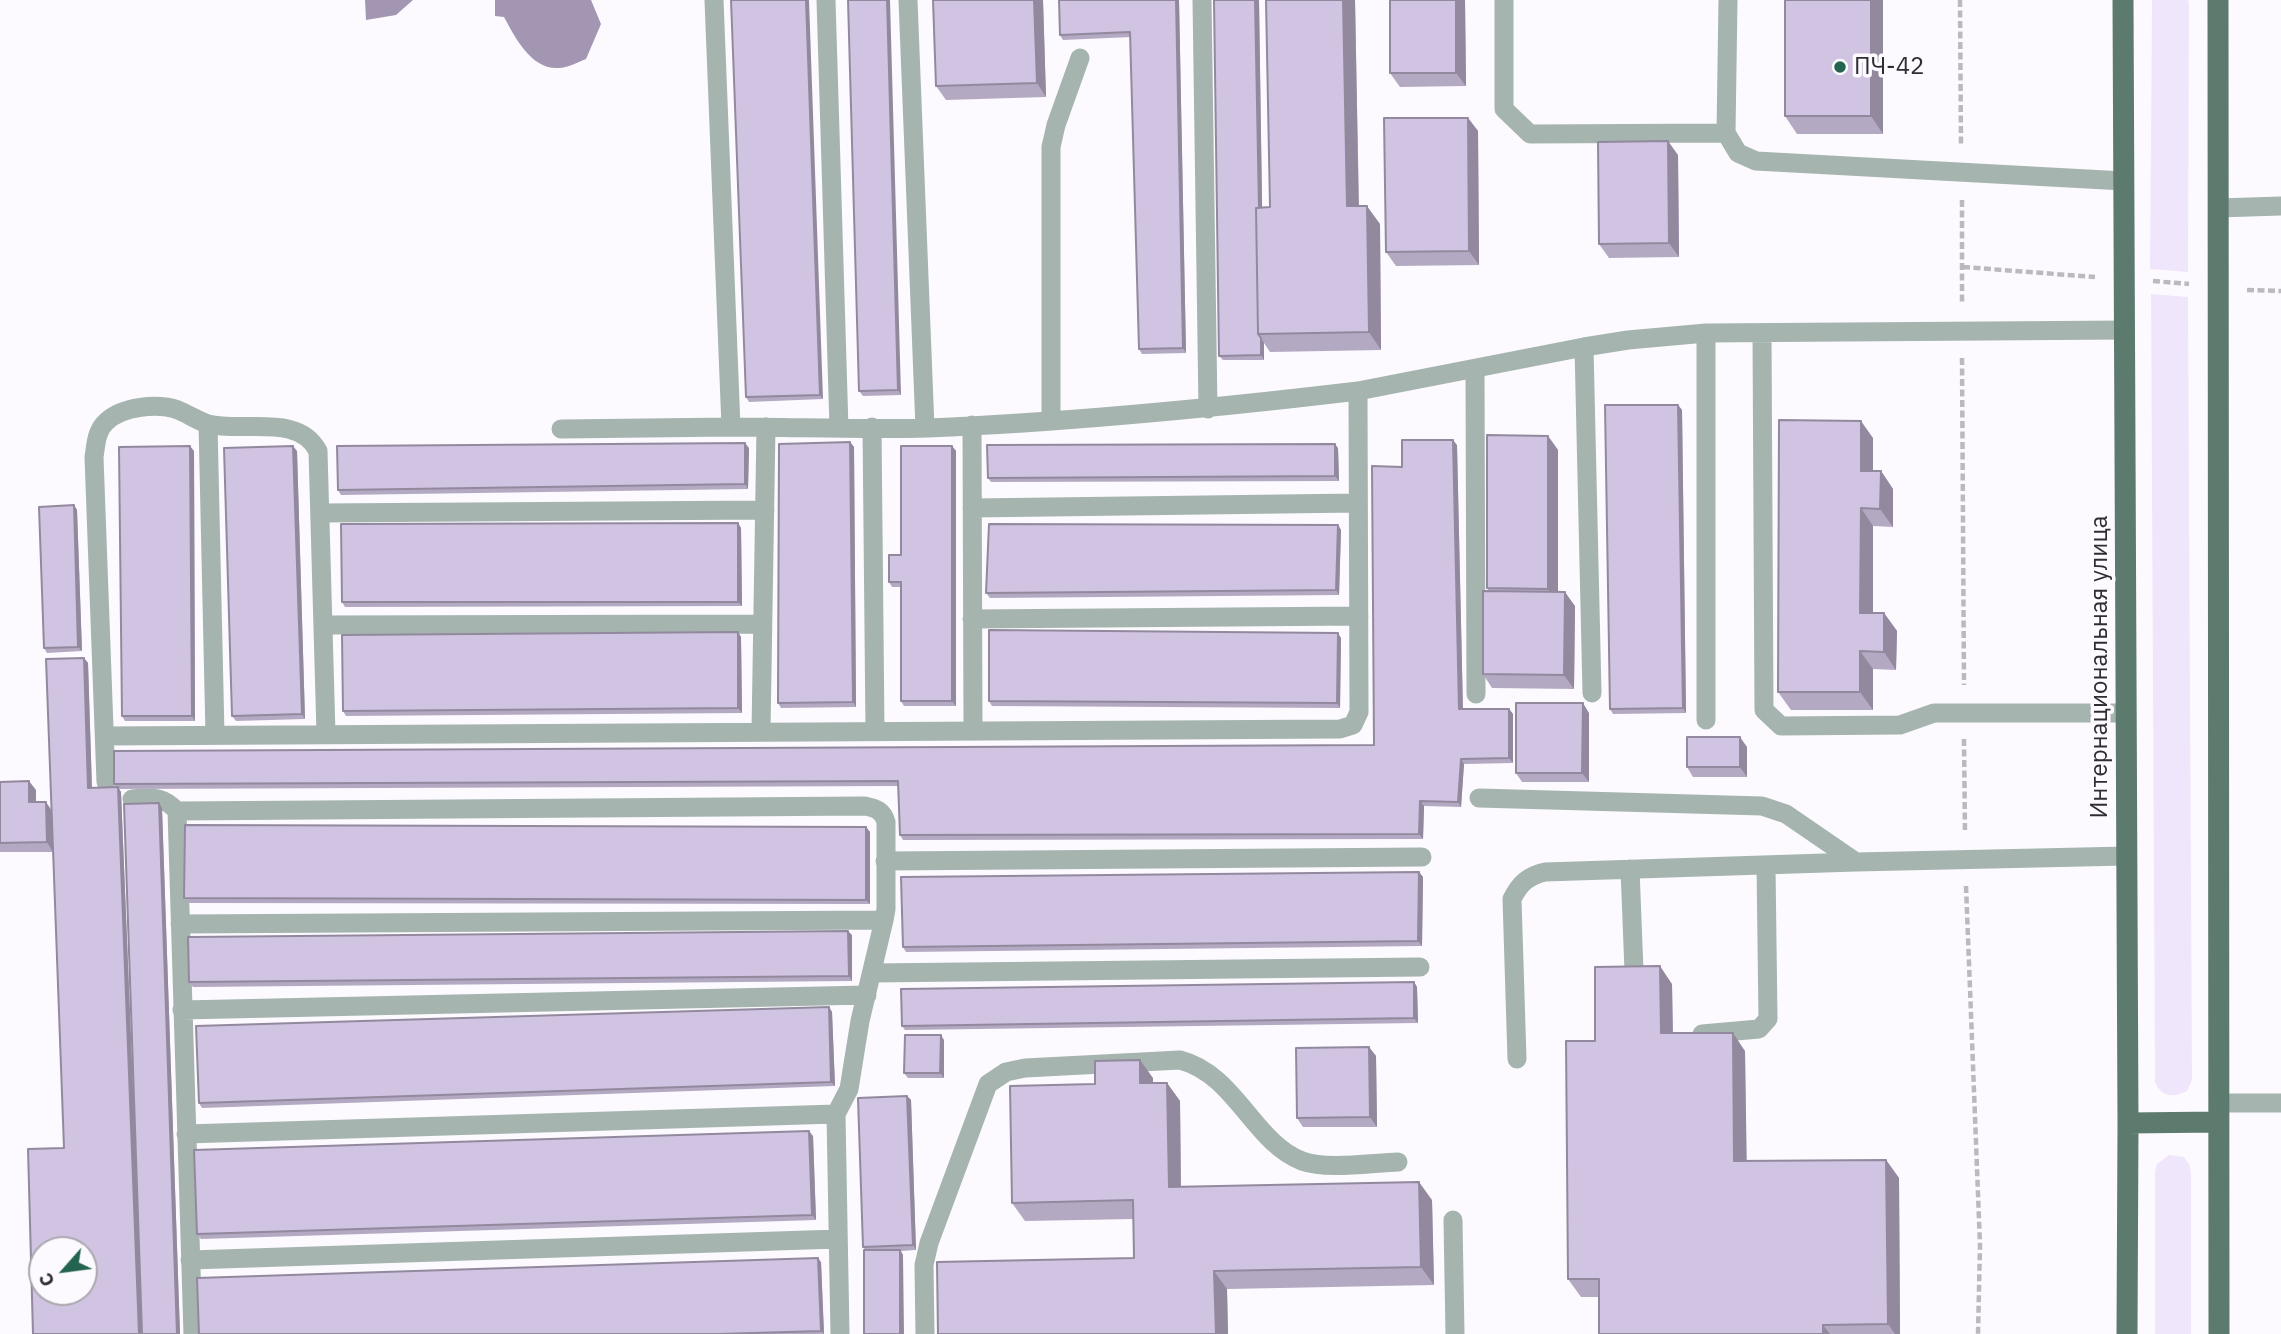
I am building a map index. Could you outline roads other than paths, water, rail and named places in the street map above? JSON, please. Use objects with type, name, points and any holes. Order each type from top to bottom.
[{"type":"main road","name":"Интернациональная улица","points":[[2123,0],[2127,1334]]},
{"type":"main road","points":[[2218,0],[2219,1334]]},
{"type":"main road","points":[[2128,1123],[2219,1113]]},
{"type":"lane","points":[[714,0],[731,427]]},
{"type":"lane","points":[[826,0],[839,428]]},
{"type":"lane","points":[[908,0],[925,428]]},
{"type":"lane","points":[[1202,0],[1208,409]]},
{"type":"lane","points":[[1504,0],[1504,109],[1530,134],[1726,133]]},
{"type":"lane","points":[[1728,0],[1726,133],[1738,153],[1756,161],[2124,181]]},
{"type":"lane","points":[[1051,420],[1051,147],[1080,58]]},
{"type":"lane","points":[[2218,208],[2281,206]]},
{"type":"lane","points":[[561,429],[925,428],[1208,409],[1358,391],[1628,340],[1706,333],[2125,330]]},
{"type":"lane","points":[[1706,333],[1706,720]]},
{"type":"lane","points":[[1762,333],[1764,710],[1781,726],[1900,725],[1934,713],[2126,713]]},
{"type":"lane","points":[[1584,347],[1592,693]]},
{"type":"lane","points":[[1475,369],[1476,694]]},
{"type":"lane","points":[[105,736],[1340,729],[1353,725],[1359,712],[1358,391]]},
{"type":"lane","points":[[106,782],[94,457],[98,434],[106,421],[127,410],[150,407],[176,409],[208,424],[293,429],[313,442],[318,451],[326,734]]},
{"type":"lane","points":[[208,424],[215,735]]},
{"type":"lane","points":[[972,425],[973,730]]},
{"type":"lane","points":[[761,732],[766,427]]},
{"type":"lane","points":[[872,428],[875,730]]},
{"type":"lane","points":[[972,508],[1358,503]]},
{"type":"lane","points":[[320,513],[765,510]]},
{"type":"lane","points":[[972,619],[1359,616]]},
{"type":"lane","points":[[323,625],[762,624]]},
{"type":"lane","points":[[132,799],[160,798],[169,802],[177,811],[193,1334]]},
{"type":"lane","points":[[1479,798],[1762,807],[1786,814],[1856,862]]},
{"type":"lane","points":[[177,811],[865,806],[876,808],[884,814],[884,920],[866,995],[849,1089],[836,1114],[840,1334]]},
{"type":"lane","points":[[1517,1059],[1512,899],[1518,886],[1531,875],[1545,872],[1766,864],[2127,856]]},
{"type":"lane","points":[[886,861],[1422,857]]},
{"type":"lane","points":[[1702,1034],[1759,1030],[1768,1019],[1766,864]]},
{"type":"lane","points":[[1630,869],[1634,971]]},
{"type":"lane","points":[[180,924],[884,920]]},
{"type":"lane","points":[[872,973],[1420,967]]},
{"type":"lane","points":[[182,1010],[866,995]]},
{"type":"lane","points":[[925,1334],[924,1265],[929,1243],[988,1084],[1006,1072],[1025,1068],[1180,1060],[1195,1064],[1211,1074],[1279,1147],[1301,1161],[1320,1165],[1398,1161]]},
{"type":"lane","points":[[2219,1113],[2281,1103]]},
{"type":"lane","points":[[186,1134],[836,1114]]},
{"type":"lane","points":[[1453,1220],[1455,1334]]},
{"type":"lane","points":[[190,1260],[838,1239]]},
{"type":"place","name":"ПЧ-42","points":[[1840,67]]}]
